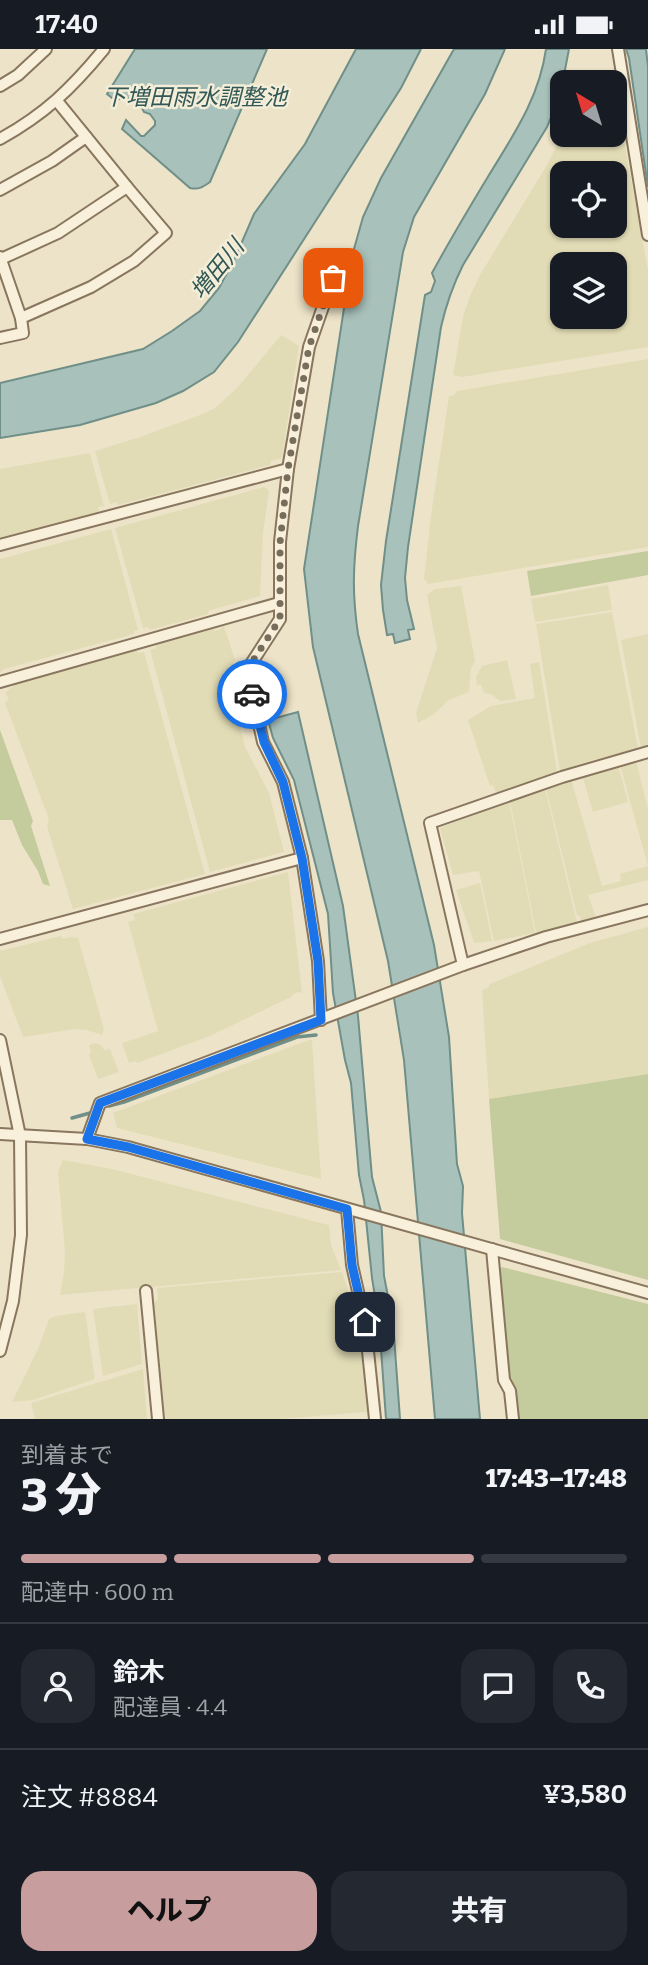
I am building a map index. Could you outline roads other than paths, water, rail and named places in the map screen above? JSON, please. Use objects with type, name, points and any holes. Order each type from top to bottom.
[{"type":"street","points":[[0,86],[18,75],[46,49]]},
{"type":"street","points":[[0,139],[27,124],[57,101],[80,79],[104,49]]},
{"type":"street","points":[[618,49],[648,235]]},
{"type":"street","points":[[21,318],[91,287],[134,261],[166,233],[57,101]]},
{"type":"street","points":[[0,190],[29,175],[86,137]]},
{"type":"street","points":[[0,338],[23,333],[21,318],[0,258],[58,233],[127,187]]},
{"type":"street","points":[[324,1019],[302,858],[283,782],[264,742],[247,670],[280,619],[280,543],[288,469],[309,347],[333,278]]},
{"type":"street","points":[[0,545],[288,469]]},
{"type":"street","points":[[0,682],[279,603]]},
{"type":"street","points":[[463,965],[430,823],[573,774],[648,752]]},
{"type":"street","points":[[0,939],[302,858]]},
{"type":"street","points":[[87,1139],[100,1103],[463,965],[546,937],[648,910]]},
{"type":"street","points":[[0,1040],[20,1136],[21,1235],[13,1301],[0,1351]]},
{"type":"street","points":[[0,1133],[87,1139],[128,1147],[648,1293]]},
{"type":"street","points":[[351,1210],[352,1265],[365,1322],[375,1419]]},
{"type":"street","points":[[492,1249],[504,1380],[510,1391],[513,1419]]},
{"type":"street","points":[[146,1291],[158,1419]]},
{"type":"water","name":"下増田雨水調整池","points":[[135,49],[267,49],[210,182],[203,187],[190,188],[122,129],[126,120],[144,136],[155,125],[150,114],[124,96],[116,101],[107,94]]},
{"type":"water","points":[[356,49],[421,49],[401,88],[238,342],[214,372],[183,391],[156,403],[80,425],[0,438],[0,383],[143,349],[200,311],[219,288],[254,214],[305,144]]},
{"type":"water","points":[[454,49],[505,49],[485,94],[414,217],[403,252],[358,526],[354,593],[358,634],[434,945],[449,1037],[457,1164],[463,1186],[462,1213],[480,1419],[435,1419],[404,1060],[388,961],[313,647],[304,569],[352,256],[363,217],[381,178]]},
{"type":"water","points":[[546,49],[569,49],[565,70],[550,70],[550,120],[547,127],[463,265],[443,319],[405,578],[414,629],[408,630],[410,639],[395,643],[393,634],[387,635],[381,585],[425,295],[431,292],[435,281],[432,273],[524,115],[543,67]]},
{"type":"water","points":[[626,49],[646,49],[648,187],[629,58]]},
{"type":"water","points":[[298,712],[343,906],[358,1016],[372,1177],[381,1212],[384,1276],[393,1322],[400,1419],[386,1419],[379,1321],[359,1175],[351,1083],[333,993],[328,914],[294,780],[273,738],[268,720]]},
{"type":"waterway","points":[[109,1106],[297,1037],[316,1035]]},
{"type":"waterway","points":[[72,1118],[90,1113]]},
{"type":"water label","name":"増田川","points":[[217,269]]}]
